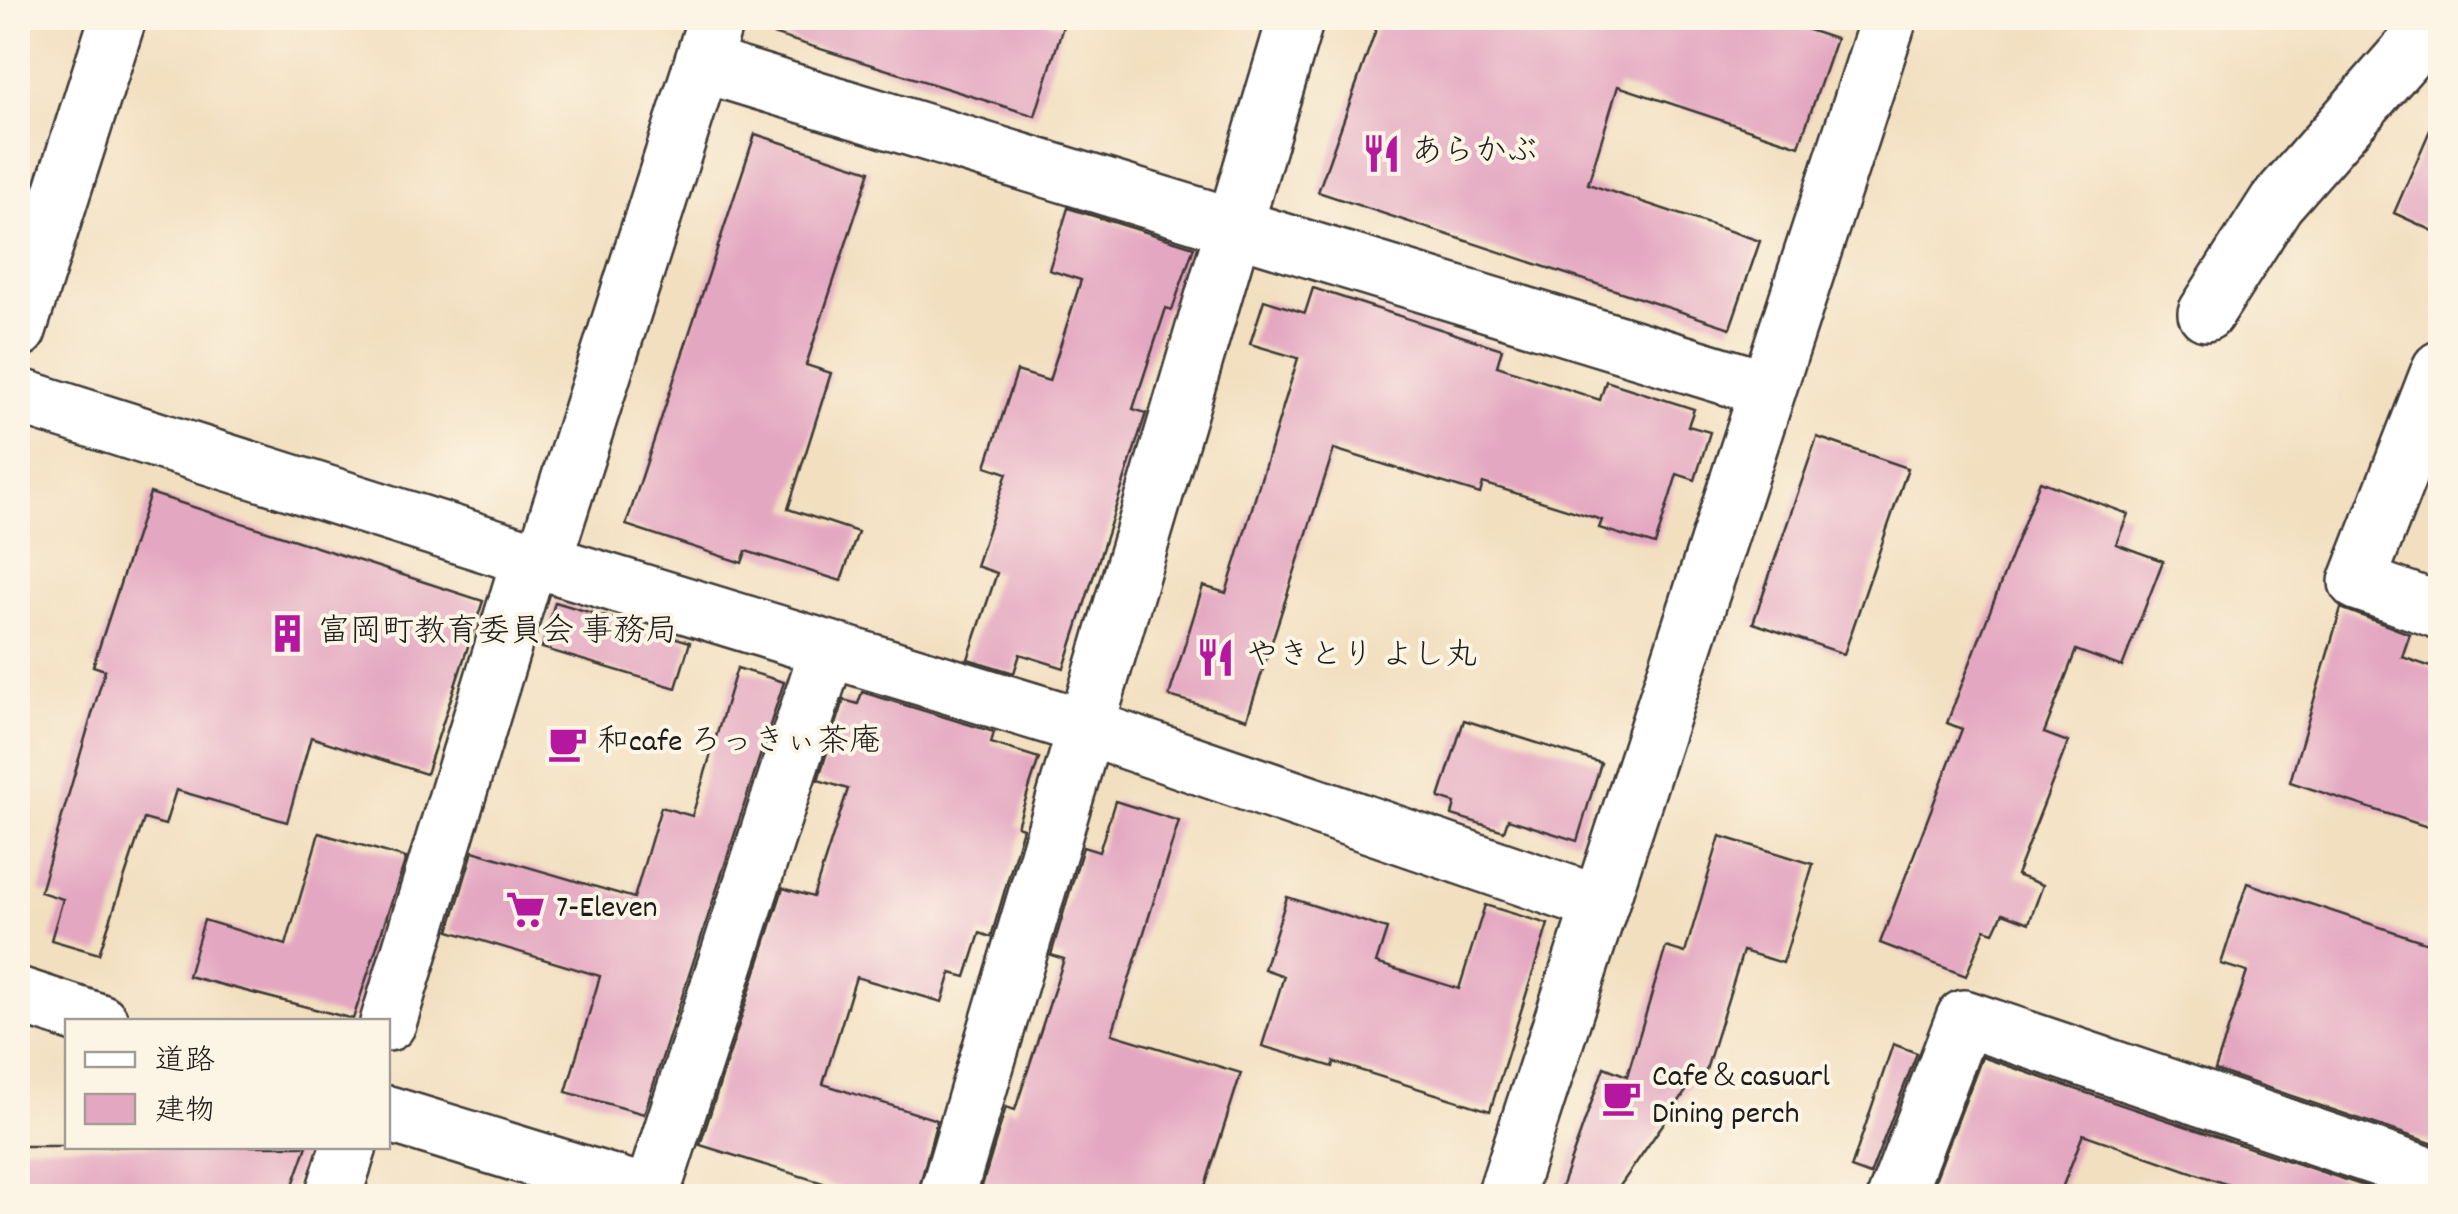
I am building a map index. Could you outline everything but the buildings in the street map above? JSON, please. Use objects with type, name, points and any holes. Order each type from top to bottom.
[{"type":"street","points":[[18,330],[118,18]]},
{"type":"street","points":[[948,1196],[1296,18]]},
{"type":"street","points":[[1505,1196],[1890,18]]},
{"type":"street","points":[[2206,313],[2276,203],[2426,24]]},
{"type":"street","points":[[389,1019],[709,41],[1236,224],[1767,389]]},
{"type":"street","points":[[2440,369],[2357,582],[2440,611]]},
{"type":"street","points":[[18,396],[1085,727],[1600,904]]},
{"type":"street","points":[[390,1115],[586,1186],[653,1196],[828,649]]},
{"type":"street","points":[[18,995],[91,1019]]},
{"type":"street","points":[[1896,1196],[1964,1018],[2440,1179]]},
{"type":"street","points":[[333,1196],[348,1149]]},
{"type":"place","name":"あらかぶ","points":[[1381,154]]},
{"type":"place","name":"富岡町教育委員会 事務局","points":[[288,634]]},
{"type":"place","name":"やきとり よし丸","points":[[1216,658]]},
{"type":"place","name":"和cafe ろっきぃ茶庵","points":[[567,744]]},
{"type":"place","name":"7-Eleven","points":[[526,910]]},
{"type":"place","name":"Cafe＆casuarl Dining perch","points":[[1622,1097]]}]
